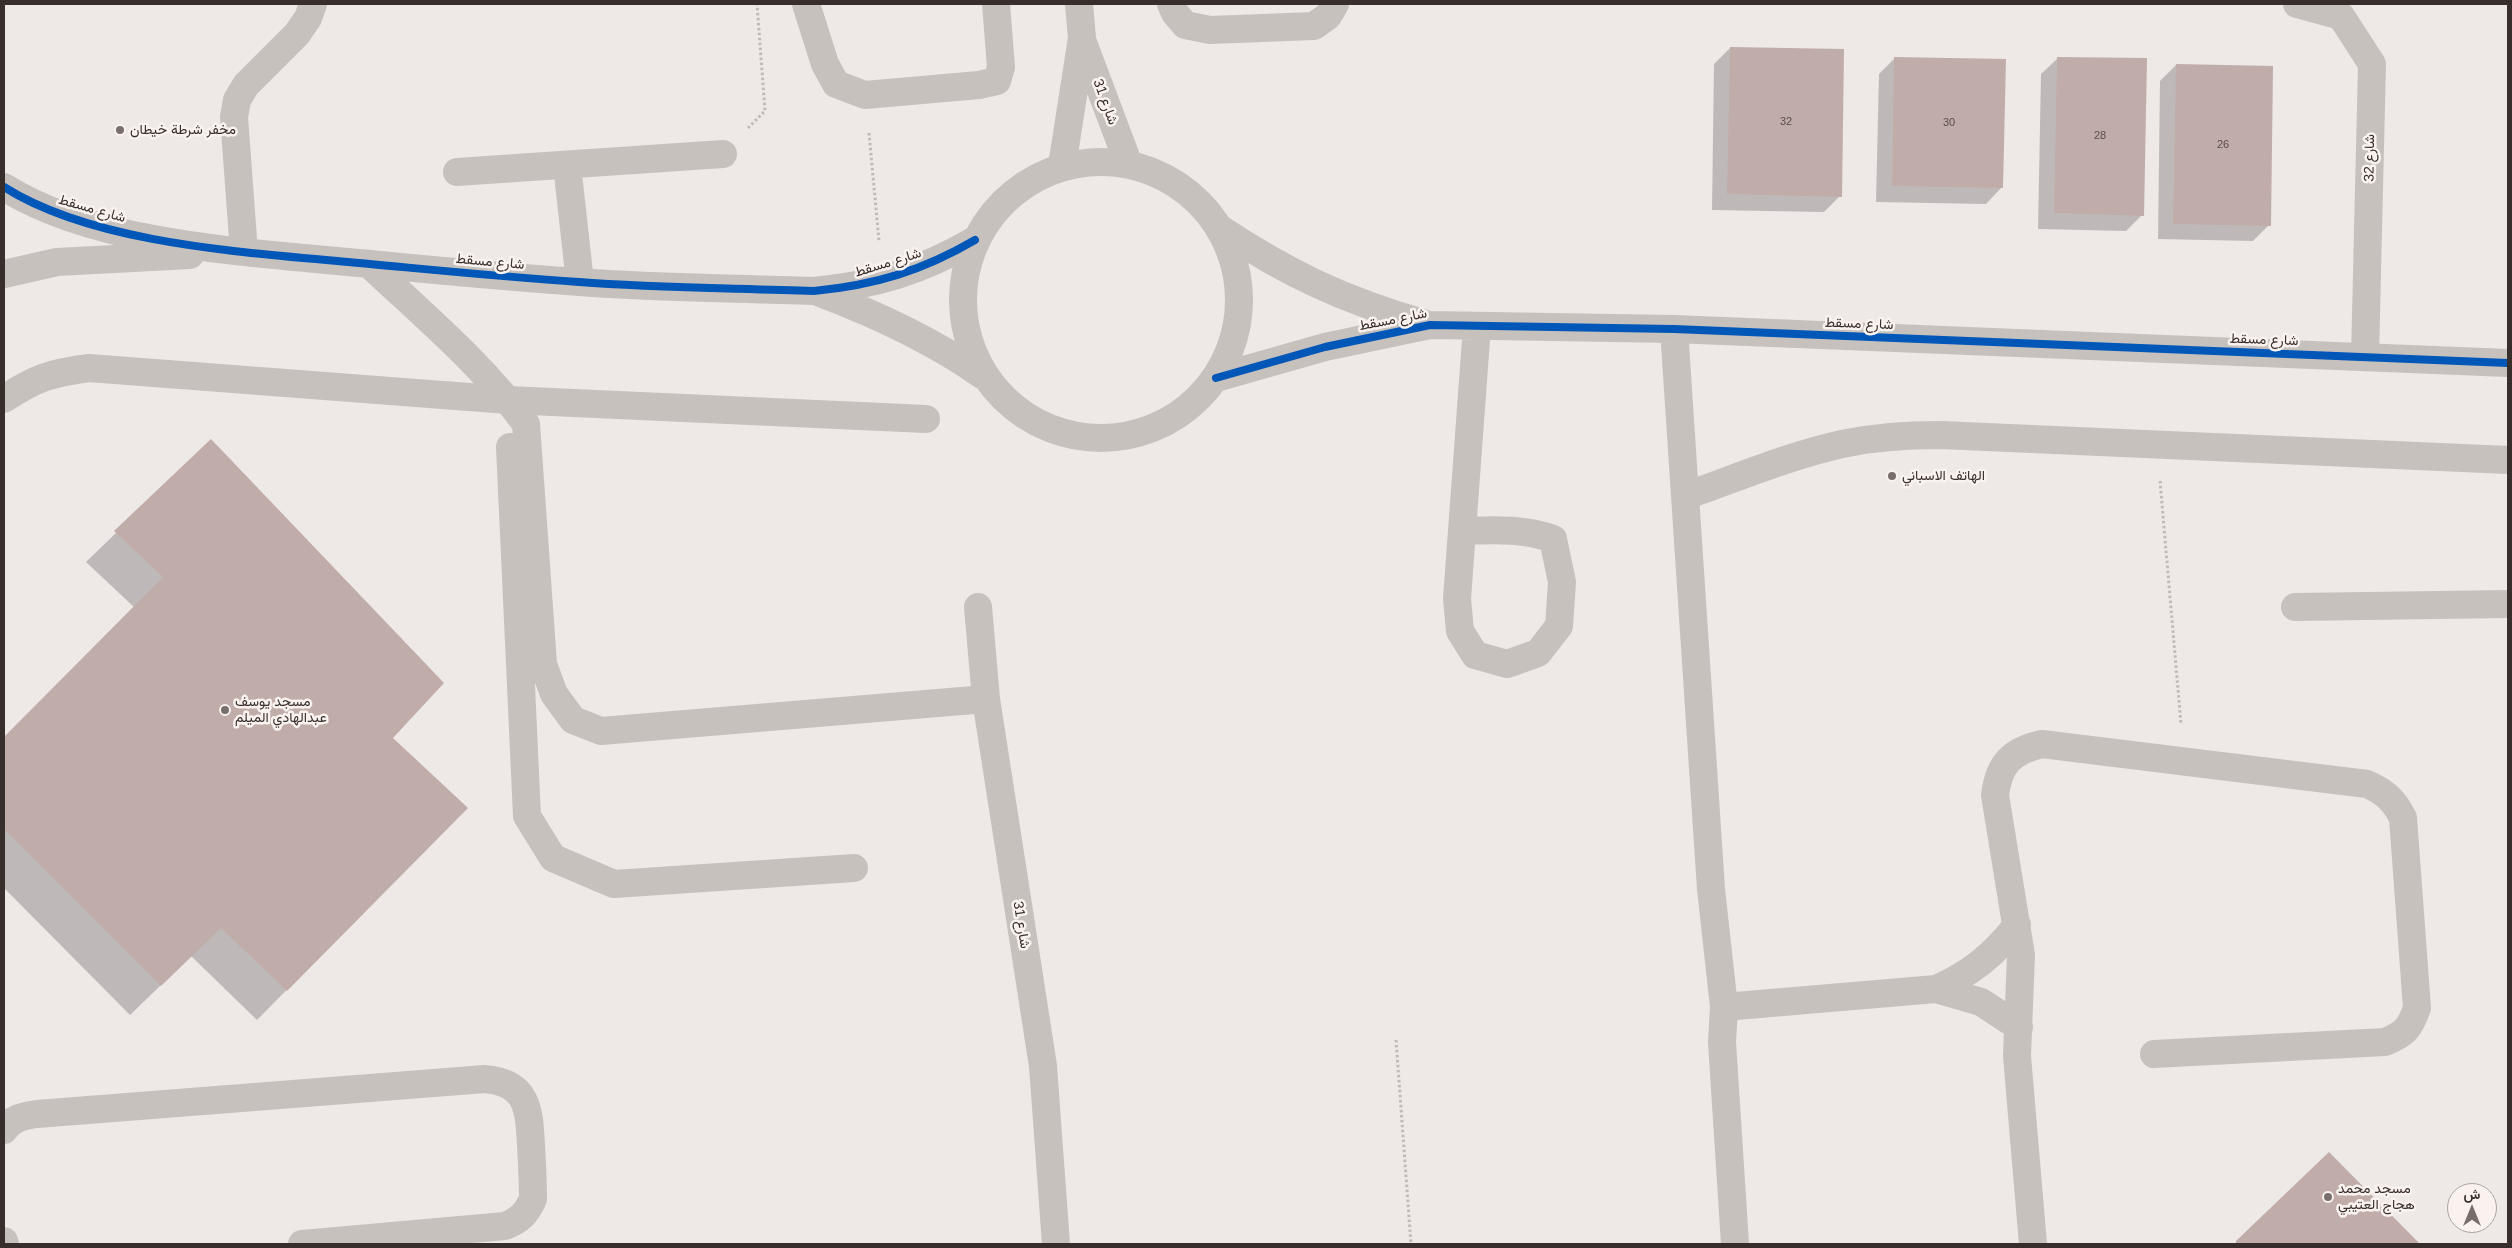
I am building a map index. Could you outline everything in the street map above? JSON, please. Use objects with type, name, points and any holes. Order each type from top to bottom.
[{"type":"street","points":[[244,252],[234,117],[237,100],[246,85],[260,74],[297,34],[308,18],[312,4]]},
{"type":"street","points":[[806,4],[825,64],[836,84],[865,95],[979,85],[997,81],[1001,67],[996,4]]},
{"type":"street","name":"شارع 31","points":[[1062,166],[1082,38],[1079,4]]},
{"type":"street","points":[[1171,4],[1175,13],[1186,25],[1210,30],[1314,26],[1328,16],[1335,4]]},
{"type":"street","name":"شارع 32","points":[[2297,4],[2304,4],[2341,16],[2372,64],[2365,356]]},
{"type":"street","name":"شارع 31","points":[[1082,38],[1129,165]]},
{"type":"street","points":[[457,172],[723,154]]},
{"type":"street","points":[[1101,160],[1129,165],[1155,171],[1201,202],[1231,247],[1242,300],[1234,346],[1212,386],[1177,417],[1134,435],[1088,439],[1048,429],[1012,407],[984,376],[969,344],[962,309],[964,274],[975,240],[997,208],[1027,182],[1062,166],[1101,160]]},
{"type":"street","points":[[567,165],[580,282]]},
{"type":"street","name":"شارع مسقط","points":[[4,187],[56,213],[109,229],[244,252],[580,282],[814,291],[882,281],[946,257],[975,240]]},
{"type":"street","name":"شارع مسقط","points":[[1218,227],[1268,261],[1322,288],[1376,309],[1430,325]]},
{"type":"street","name":"شارع مسقط","points":[[4,274],[57,262],[244,252]]},
{"type":"street","points":[[369,264],[508,400],[526,424],[543,664],[554,694],[573,720],[601,731],[986,698]]},
{"type":"street","name":"شارع مسقط","points":[[814,291],[903,328],[946,349],[984,376]]},
{"type":"street","name":"شارع مسقط","points":[[1216,378],[1325,346],[1430,325],[1674,329],[2508,363]]},
{"type":"street","points":[[1463,531],[1509,530],[1536,533],[1553,539],[1562,582],[1559,626],[1538,653],[1507,664],[1475,655],[1460,631],[1457,599],[1477,326]]},
{"type":"street","points":[[1674,329],[1710,879],[1724,1007],[1722,1042],[1735,1244]]},
{"type":"street","points":[[4,400],[28,383],[50,375],[89,368],[508,400],[926,419]]},
{"type":"street","points":[[508,400],[528,816],[553,858],[614,884],[854,868]]},
{"type":"street","points":[[1685,496],[1794,457],[1842,444],[1891,436],[1941,434],[2508,460]]},
{"type":"street","points":[[2295,607],[2508,604]]},
{"type":"street","name":"شارع 31","points":[[978,607],[986,698],[1043,1066],[1056,1244]]},
{"type":"street","points":[[2034,1244],[2019,1078],[2021,955],[2018,926],[1995,795],[1997,780],[2003,766],[2014,754],[2026,747],[2042,744],[2367,784],[2383,791],[2395,802],[2403,818],[2417,1008],[2412,1024],[2401,1036],[2385,1042],[2154,1054]]},
{"type":"street","points":[[1936,990],[1982,964],[2018,926]]},
{"type":"street","points":[[1724,1007],[1936,990],[1980,1002],[2019,1026]]},
{"type":"street","points":[[4,1130],[8,1124],[21,1116],[56,1112],[485,1079],[501,1080],[515,1088],[525,1100],[529,1115],[533,1199],[528,1211],[518,1221],[505,1226],[384,1240],[302,1244]]},
{"type":"path","points":[[723,154],[765,111],[757,4]]},
{"type":"path","points":[[865,95],[882,281]]},
{"type":"path","points":[[2156,444],[2184,762]]},
{"type":"path","points":[[1396,1040],[1411,1244]]},
{"type":"building","points":[[1730,47],[1844,49],[1842,197],[1727,194]]},
{"type":"building","points":[[1894,57],[2006,59],[2003,188],[1892,186]]},
{"type":"building","points":[[2057,57],[2147,58],[2144,216],[2054,213]]},
{"type":"building","points":[[2176,64],[2273,66],[2271,226],[2173,224]]},
{"type":"building","name":"مسجد يوسف عبدالهادي الميلم","points":[[211,439],[444,683],[393,738],[468,808],[287,991],[221,928],[161,986],[4,829],[4,737],[163,577],[114,531]]},
{"type":"building","name":"مسجد محمد هجاج العتيبي","points":[[2329,1152],[2420,1244],[2236,1244],[2236,1241]]},
{"type":"cycle path","points":[[4,187],[40,206],[81,221],[125,233],[170,242],[263,254],[608,284],[814,291],[857,285],[898,275],[936,260],[975,240]]},
{"type":"cycle path","points":[[1216,378],[1325,347],[1430,325],[1674,329],[2508,363]]},
{"type":"place","name":"مخفر شرطة خيطان","points":[[120,130]]},
{"type":"place","name":"الهاتف الاسباني","points":[[1892,476]]},
{"type":"place","name":"مسجد يوسف عبدالهادي الميلم","points":[[225,710]]},
{"type":"place","name":"مسجد محمد هجاج العتيبي","points":[[2328,1197]]}]
